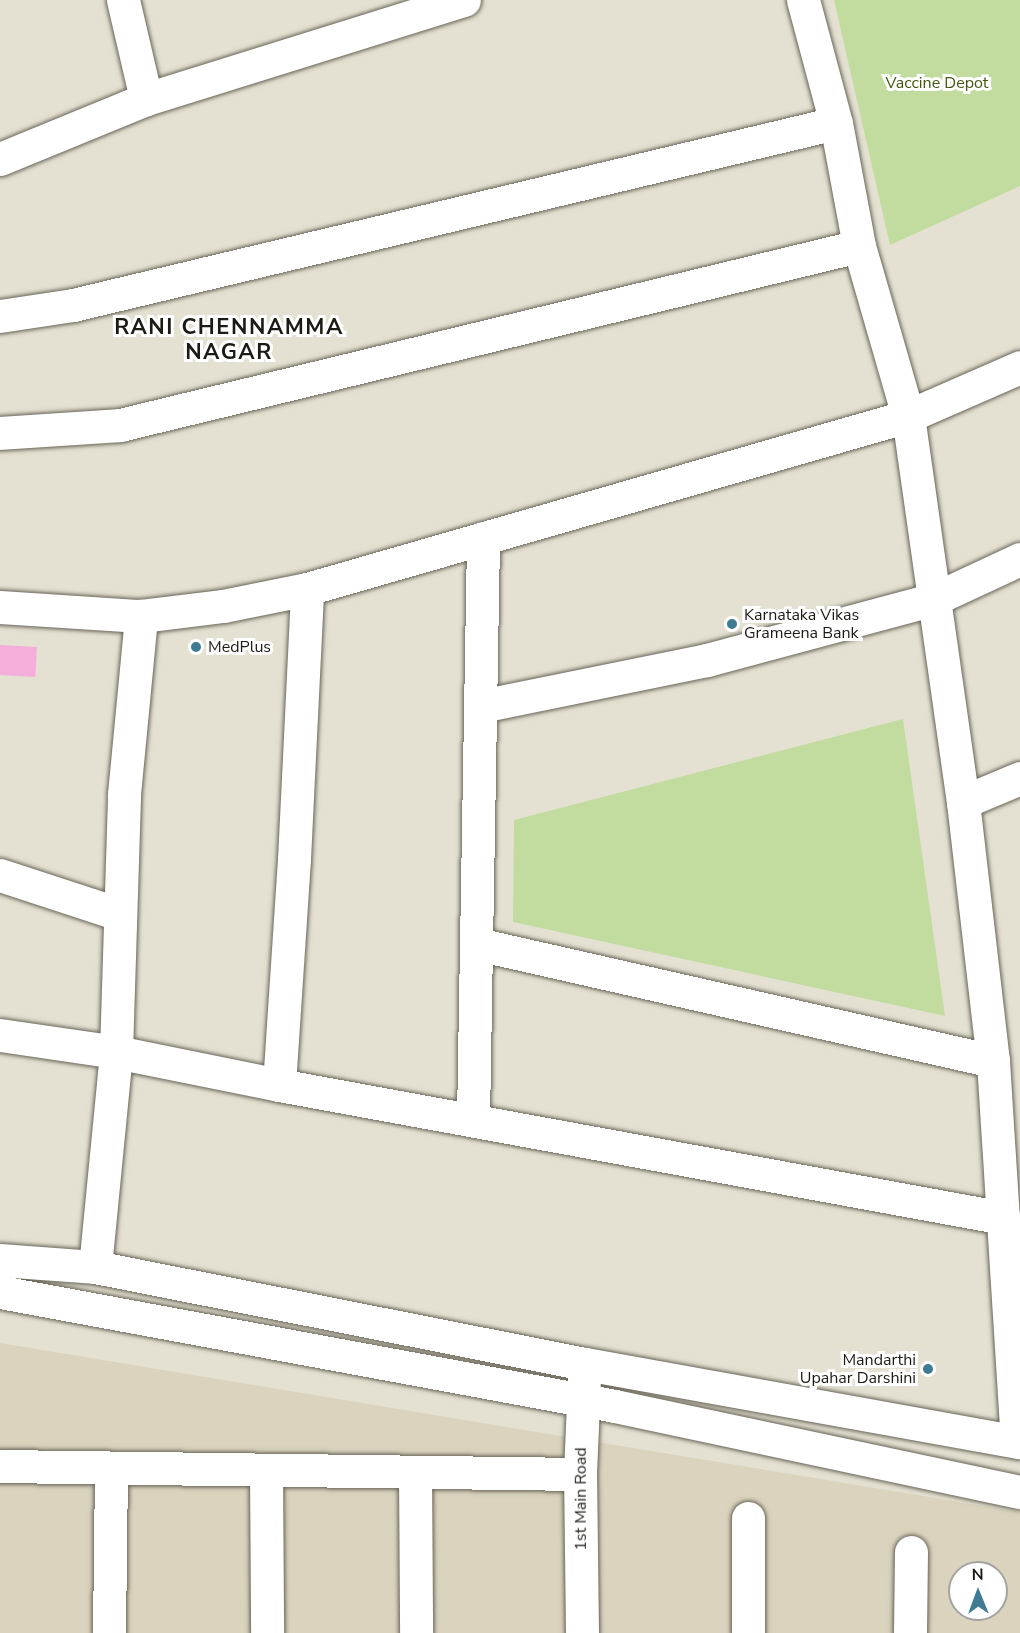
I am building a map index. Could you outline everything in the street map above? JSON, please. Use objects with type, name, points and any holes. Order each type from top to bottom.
[{"type":"street","points":[[123,0],[146,99]]},
{"type":"street","points":[[0,1260],[95,1267],[585,1365],[1019,1442],[993,1061],[963,802],[908,416],[859,246],[836,123],[803,0]]},
{"type":"street","points":[[0,159],[146,99],[446,2]]},
{"type":"street","points":[[0,316],[73,304],[836,123]]},
{"type":"street","points":[[0,433],[120,425],[859,246]]},
{"type":"street","points":[[0,607],[141,616],[223,606],[307,589],[908,416],[1020,367]]},
{"type":"street","points":[[473,1119],[483,538]]},
{"type":"street","points":[[481,706],[707,660],[934,599],[1020,559]]},
{"type":"street","points":[[279,1084],[294,860],[307,589]]},
{"type":"street","points":[[95,1267],[116,1052],[124,794],[141,616]]},
{"type":"street","points":[[963,802],[1020,778]]},
{"type":"street","points":[[0,875],[119,914]]},
{"type":"street","points":[[477,944],[993,1061]]},
{"type":"street","points":[[0,1035],[116,1052],[1004,1218]]},
{"type":"street","points":[[0,1292],[583,1400],[1020,1492]]},
{"type":"street","name":"1st Main Road","points":[[582,1633],[580,1474],[585,1365]]},
{"type":"street","points":[[0,1466],[580,1474]]},
{"type":"street","points":[[109,1633],[111,1468]]},
{"type":"street","points":[[266,1470],[267,1633]]},
{"type":"street","points":[[415,1472],[416,1633]]},
{"type":"street","points":[[748,1518],[748,1633]]},
{"type":"street","points":[[910,1633],[911,1552]]},
{"type":"shaded area","points":[[0,1343],[1020,1512],[1020,1633],[0,1633]]},
{"type":"green space","name":"Vaccine Depot","points":[[834,0],[1020,0],[1020,186],[890,245]]},
{"type":"green space","points":[[903,719],[945,1016],[513,922],[514,820]]},
{"type":"building","points":[[0,645],[37,647],[35,677],[0,675]]},
{"type":"place","name":"Karnataka Vikas Grameena Bank","points":[[732,624]]},
{"type":"place","name":"MedPlus","points":[[196,647]]},
{"type":"place","name":"Mandarthi Upahar Darshini","points":[[928,1369]]},
{"type":"district","name":"RANI CHENNAMMA NAGAR","points":[[229,340]]}]
